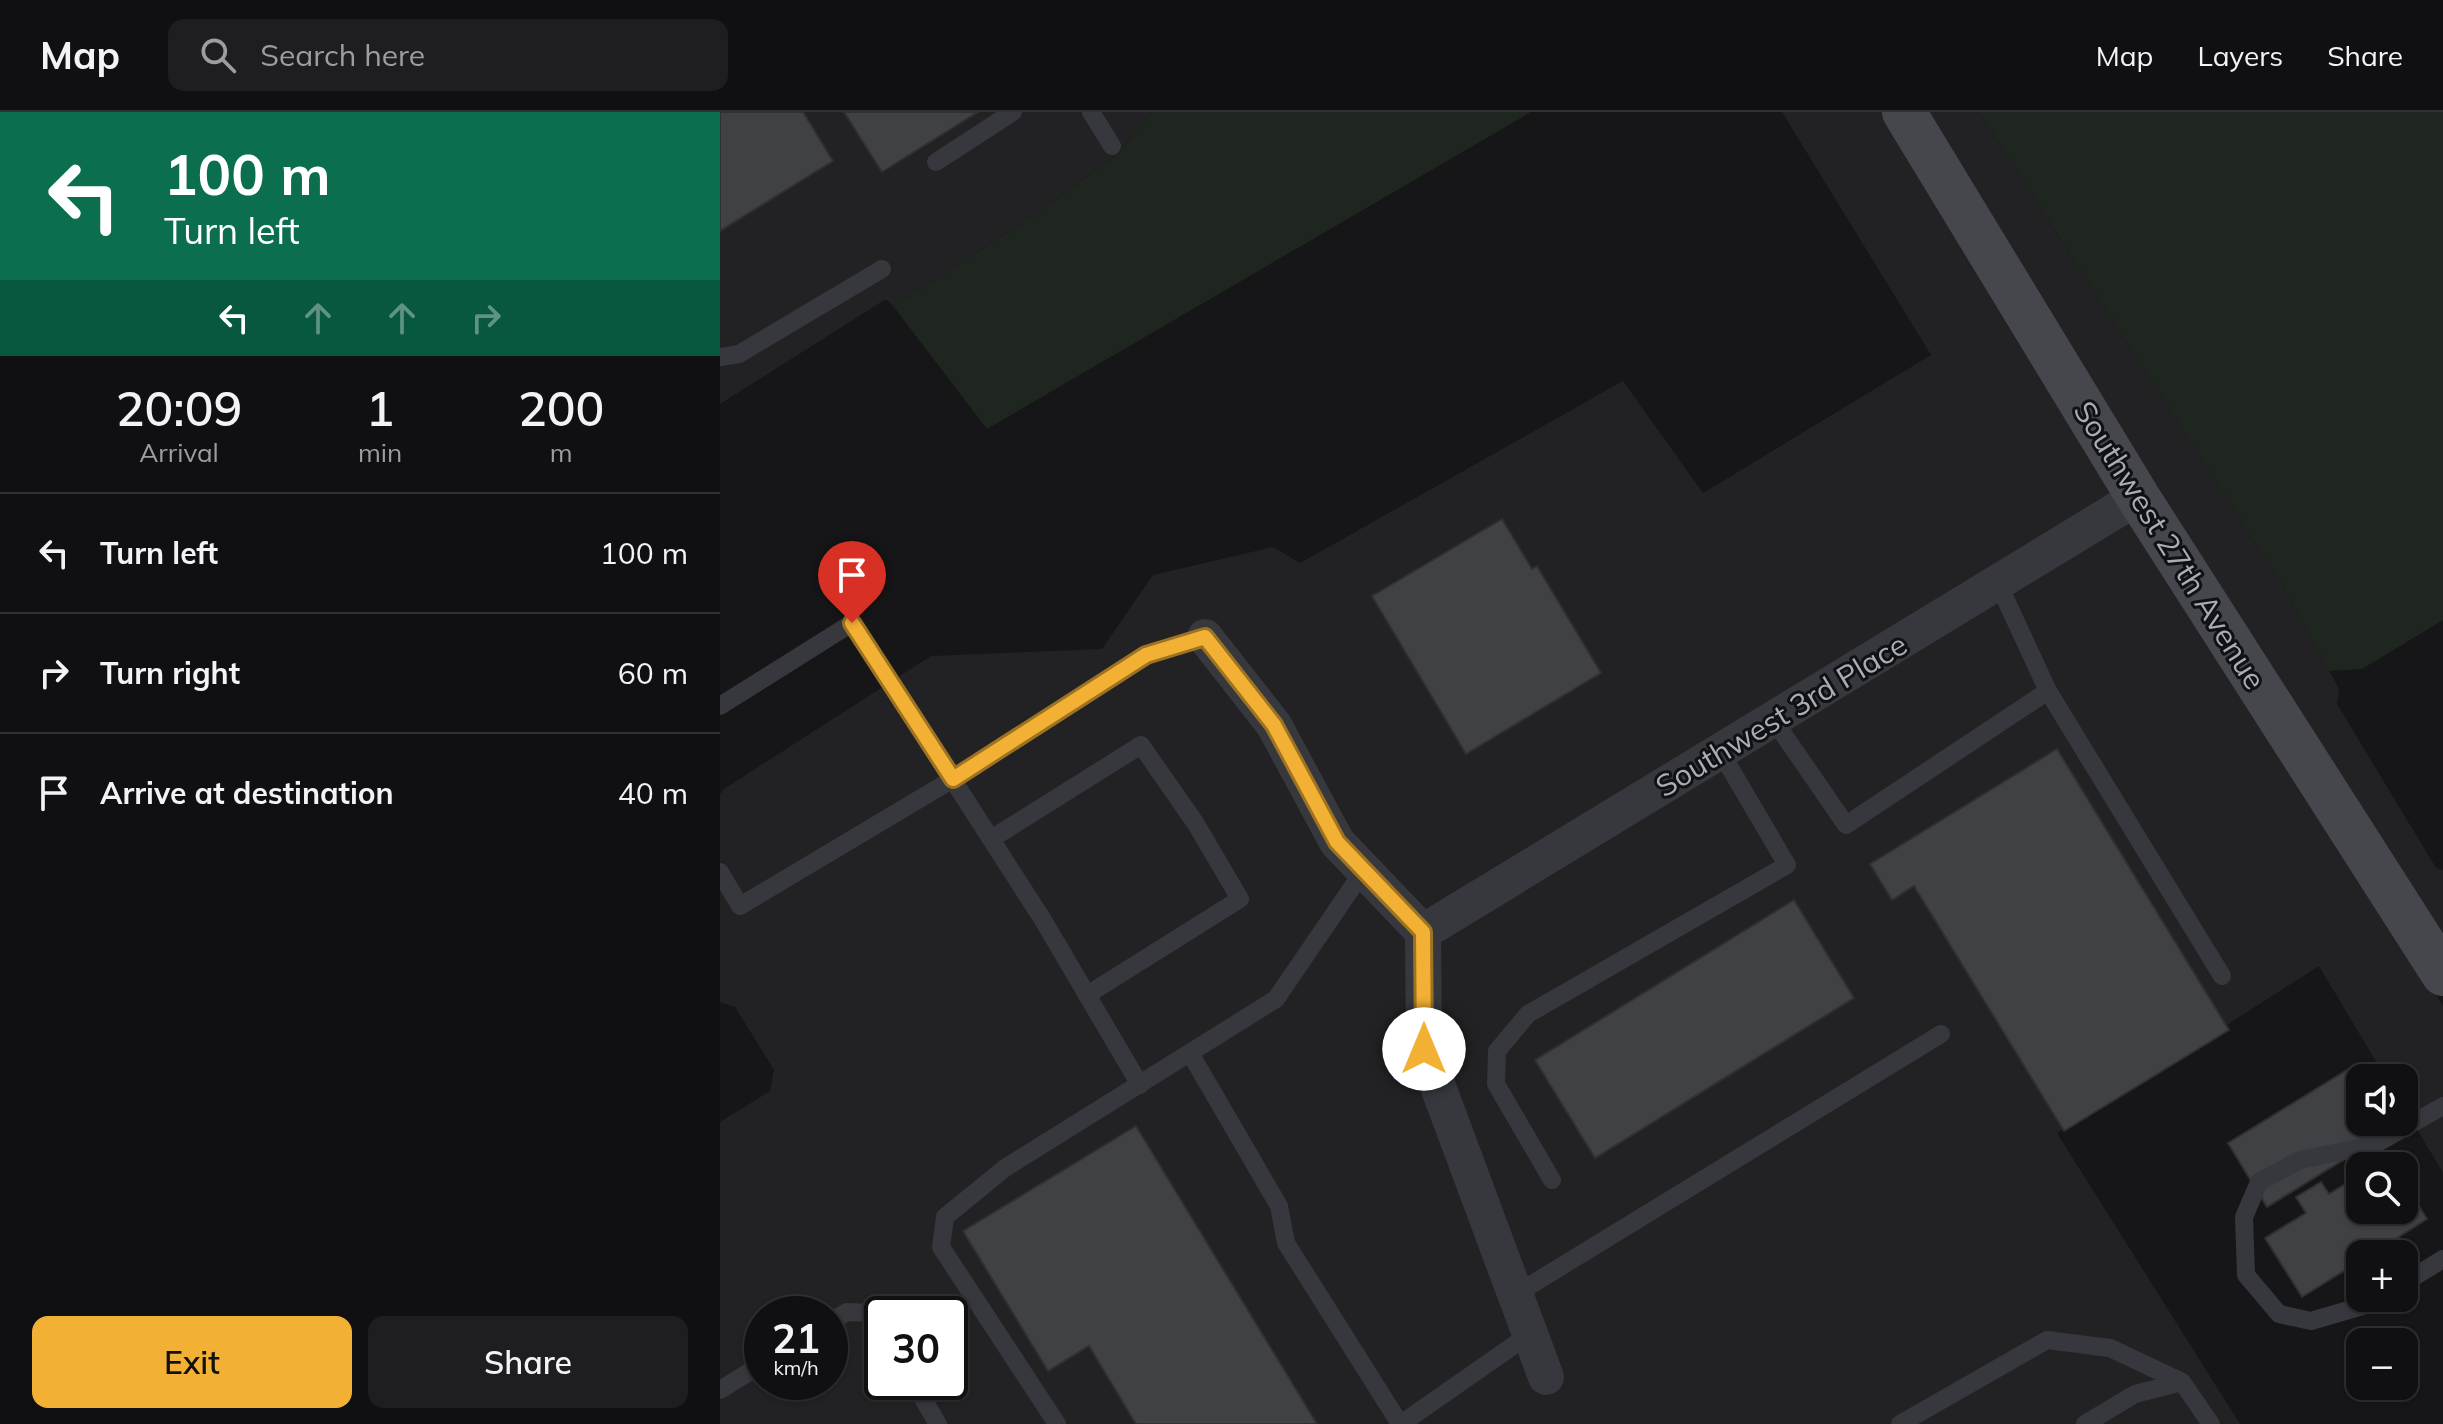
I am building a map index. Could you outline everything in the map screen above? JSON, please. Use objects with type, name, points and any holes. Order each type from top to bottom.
[{"type":"main road","name":"Southwest 27th Avenue","points":[[1904,112],[2138,497],[2443,974]]},
{"type":"street","name":"Southwest 3rd Place","points":[[1423,932],[2138,497]]},
{"type":"street","points":[[1205,637],[1274,725],[1337,842],[1423,932],[1424,1049],[1546,1377]]},
{"type":"lane","points":[[936,162],[1013,112]]},
{"type":"lane","points":[[1091,112],[1112,146]]},
{"type":"lane","points":[[720,357],[739,354],[882,269]]},
{"type":"lane","points":[[1998,583],[2048,691],[2222,976]]},
{"type":"lane","points":[[720,706],[852,623],[991,839],[1140,1085]]},
{"type":"lane","points":[[720,872],[740,906],[953,779],[1146,655],[1205,637]]},
{"type":"lane","points":[[1773,719],[1846,825],[2048,691]]},
{"type":"lane","points":[[991,839],[1141,745],[1196,824],[1240,899],[1087,995]]},
{"type":"lane","points":[[1552,1180],[1496,1084],[1497,1051],[1528,1014],[1787,865],[1720,751]]},
{"type":"lane","points":[[1057,1424],[941,1247],[945,1217],[1005,1168],[1276,999],[1364,870]]},
{"type":"lane","points":[[1516,1294],[1941,1034]]},
{"type":"lane","points":[[1190,1053],[1279,1206],[1286,1243],[1400,1424],[1530,1334]]},
{"type":"lane","points":[[2346,1311],[2311,1321],[2279,1314],[2246,1275],[2244,1217],[2259,1182],[2300,1160],[2374,1145],[2443,1106]]},
{"type":"lane","points":[[2418,1274],[2443,1259]]},
{"type":"lane","points":[[1900,1424],[2047,1340],[2110,1348],[2182,1382],[2211,1424]]},
{"type":"lane","points":[[720,1390],[744,1375]]},
{"type":"lane","points":[[2085,1424],[2135,1394],[2182,1382]]},
{"type":"lane","points":[[924,1400],[938,1424]]},
{"type":"shaded area","points":[[720,112],[1152,112],[1117,155],[1023,223],[893,306],[886,299],[720,404]]},
{"type":"shaded area","points":[[1152,112],[1531,112],[987,429],[893,306],[1023,223],[1117,155]]},
{"type":"shaded area","points":[[1782,112],[1884,112],[2124,506],[2443,1006],[2443,1173],[2418,1131],[2418,1064],[2378,1064],[2319,966],[2057,1133],[2240,1424],[720,1424],[720,1122],[770,1091],[774,1070],[735,1007],[720,1002],[720,794],[724,789],[931,656],[1102,649],[1153,575],[1273,547],[1300,563],[1623,381],[1703,493],[1931,355]]},
{"type":"shaded area","points":[[1923,112],[1979,112],[2283,586],[2339,689],[2337,704],[2436,868],[2443,870],[2443,944]]},
{"type":"shaded area","points":[[1979,112],[2443,112],[2443,620],[2362,669],[2329,671],[2283,586]]},
{"type":"building","points":[[720,112],[803,112],[833,161],[720,231]]},
{"type":"building","points":[[844,112],[978,112],[882,172]]},
{"type":"building","points":[[1502,519],[1532,569],[1537,566],[1601,673],[1466,754],[1372,596]]},
{"type":"building","points":[[2057,749],[2229,1030],[2064,1131],[1914,886],[1892,900],[1870,864]]},
{"type":"building","points":[[1794,900],[1854,998],[1595,1158],[1535,1060]]},
{"type":"building","points":[[2346,1071],[2346,1136],[2382,1136],[2356,1152],[2346,1152],[2346,1158],[2267,1207],[2228,1143]]},
{"type":"building","points":[[1136,1126],[1317,1424],[1136,1424],[1089,1346],[1048,1371],[963,1231]]},
{"type":"building","points":[[2321,1182],[2329,1194],[2346,1184],[2346,1224],[2418,1224],[2418,1205],[2427,1219],[2394,1240],[2346,1240],[2346,1270],[2302,1297],[2265,1238],[2306,1213],[2296,1197]]},
{"type":"route","points":[[852,623],[953,779],[1146,655],[1205,637],[1274,725],[1337,842],[1423,932],[1424,1049]]}]
